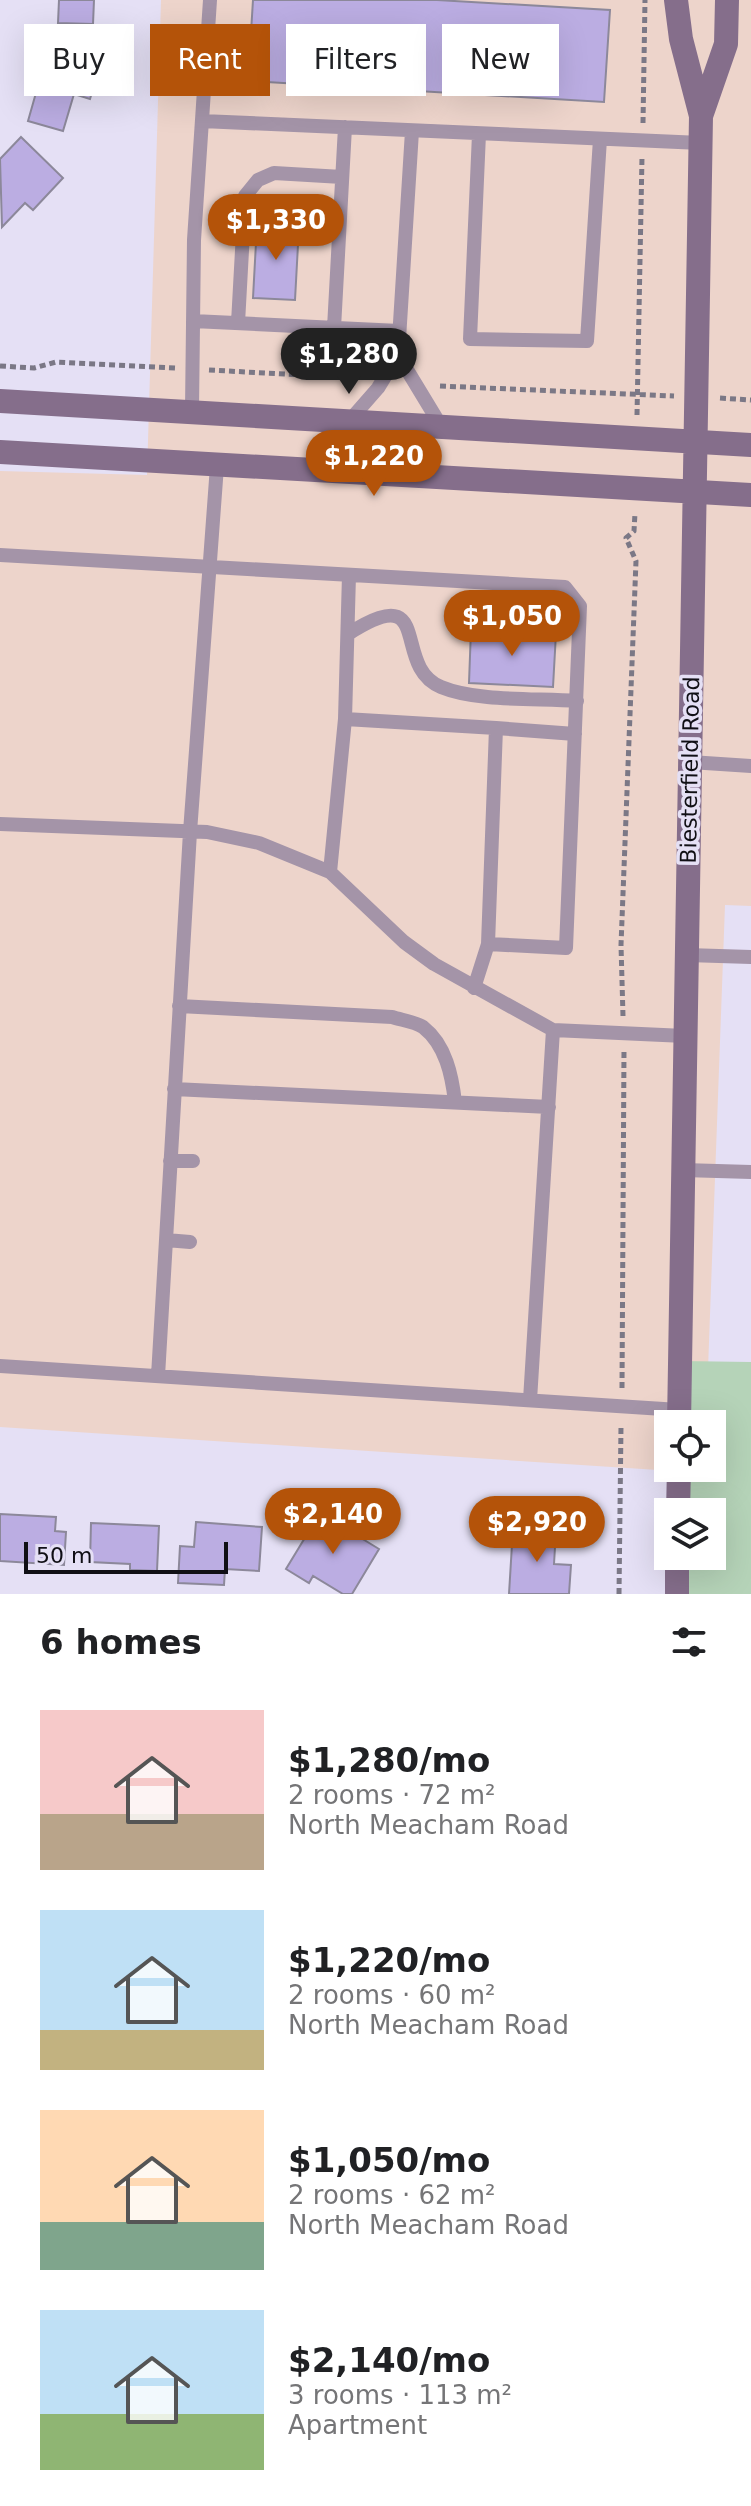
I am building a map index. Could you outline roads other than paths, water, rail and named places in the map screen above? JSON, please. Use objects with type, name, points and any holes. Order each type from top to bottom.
[{"type":"street","name":"Biesterfield Road","points":[[676,0],[681,39],[701,116],[679,1410]]},
{"type":"street","name":"Biesterfield Road","points":[[701,116],[726,44],[727,0]]},
{"type":"street","points":[[0,401],[751,445]]},
{"type":"street","points":[[0,452],[751,495]]},
{"type":"street","points":[[677,1570],[677,1594]]},
{"type":"lane","points":[[192,410],[194,240],[210,0]]},
{"type":"lane","points":[[202,121],[701,143]]},
{"type":"lane","points":[[334,328],[345,127]]},
{"type":"lane","points":[[350,420],[382,381],[398,355],[412,131]]},
{"type":"lane","points":[[479,134],[470,339],[587,341],[600,139]]},
{"type":"lane","points":[[238,323],[245,196],[258,180],[274,173],[342,177]]},
{"type":"lane","points":[[193,321],[399,331]]},
{"type":"lane","points":[[398,355],[441,426]]},
{"type":"lane","points":[[158,1376],[169,1316],[166,1240],[174,1089],[217,466]]},
{"type":"lane","points":[[0,555],[565,587],[580,606],[566,948],[488,944]]},
{"type":"lane","points":[[330,872],[345,719],[349,575]]},
{"type":"lane","points":[[348,634],[379,616],[391,615],[401,618],[408,626],[419,668],[438,686],[472,694],[577,701]]},
{"type":"lane","points":[[345,719],[575,734]]},
{"type":"lane","points":[[474,988],[488,944],[496,728]]},
{"type":"lane","points":[[690,762],[751,766]]},
{"type":"lane","points":[[0,824],[190,832],[259,843],[330,872],[404,942],[474,988],[553,1030],[685,1036]]},
{"type":"lane","points":[[687,955],[751,957]]},
{"type":"lane","points":[[179,1006],[392,1017],[422,1027],[440,1048],[451,1072],[455,1102]]},
{"type":"lane","points":[[530,1400],[553,1030]]},
{"type":"lane","points":[[174,1089],[549,1107]]},
{"type":"lane","points":[[170,1161],[193,1161]]},
{"type":"lane","points":[[683,1170],[751,1172]]},
{"type":"lane","points":[[166,1240],[190,1242]]},
{"type":"lane","points":[[0,1366],[530,1400],[654,1413]]}]
